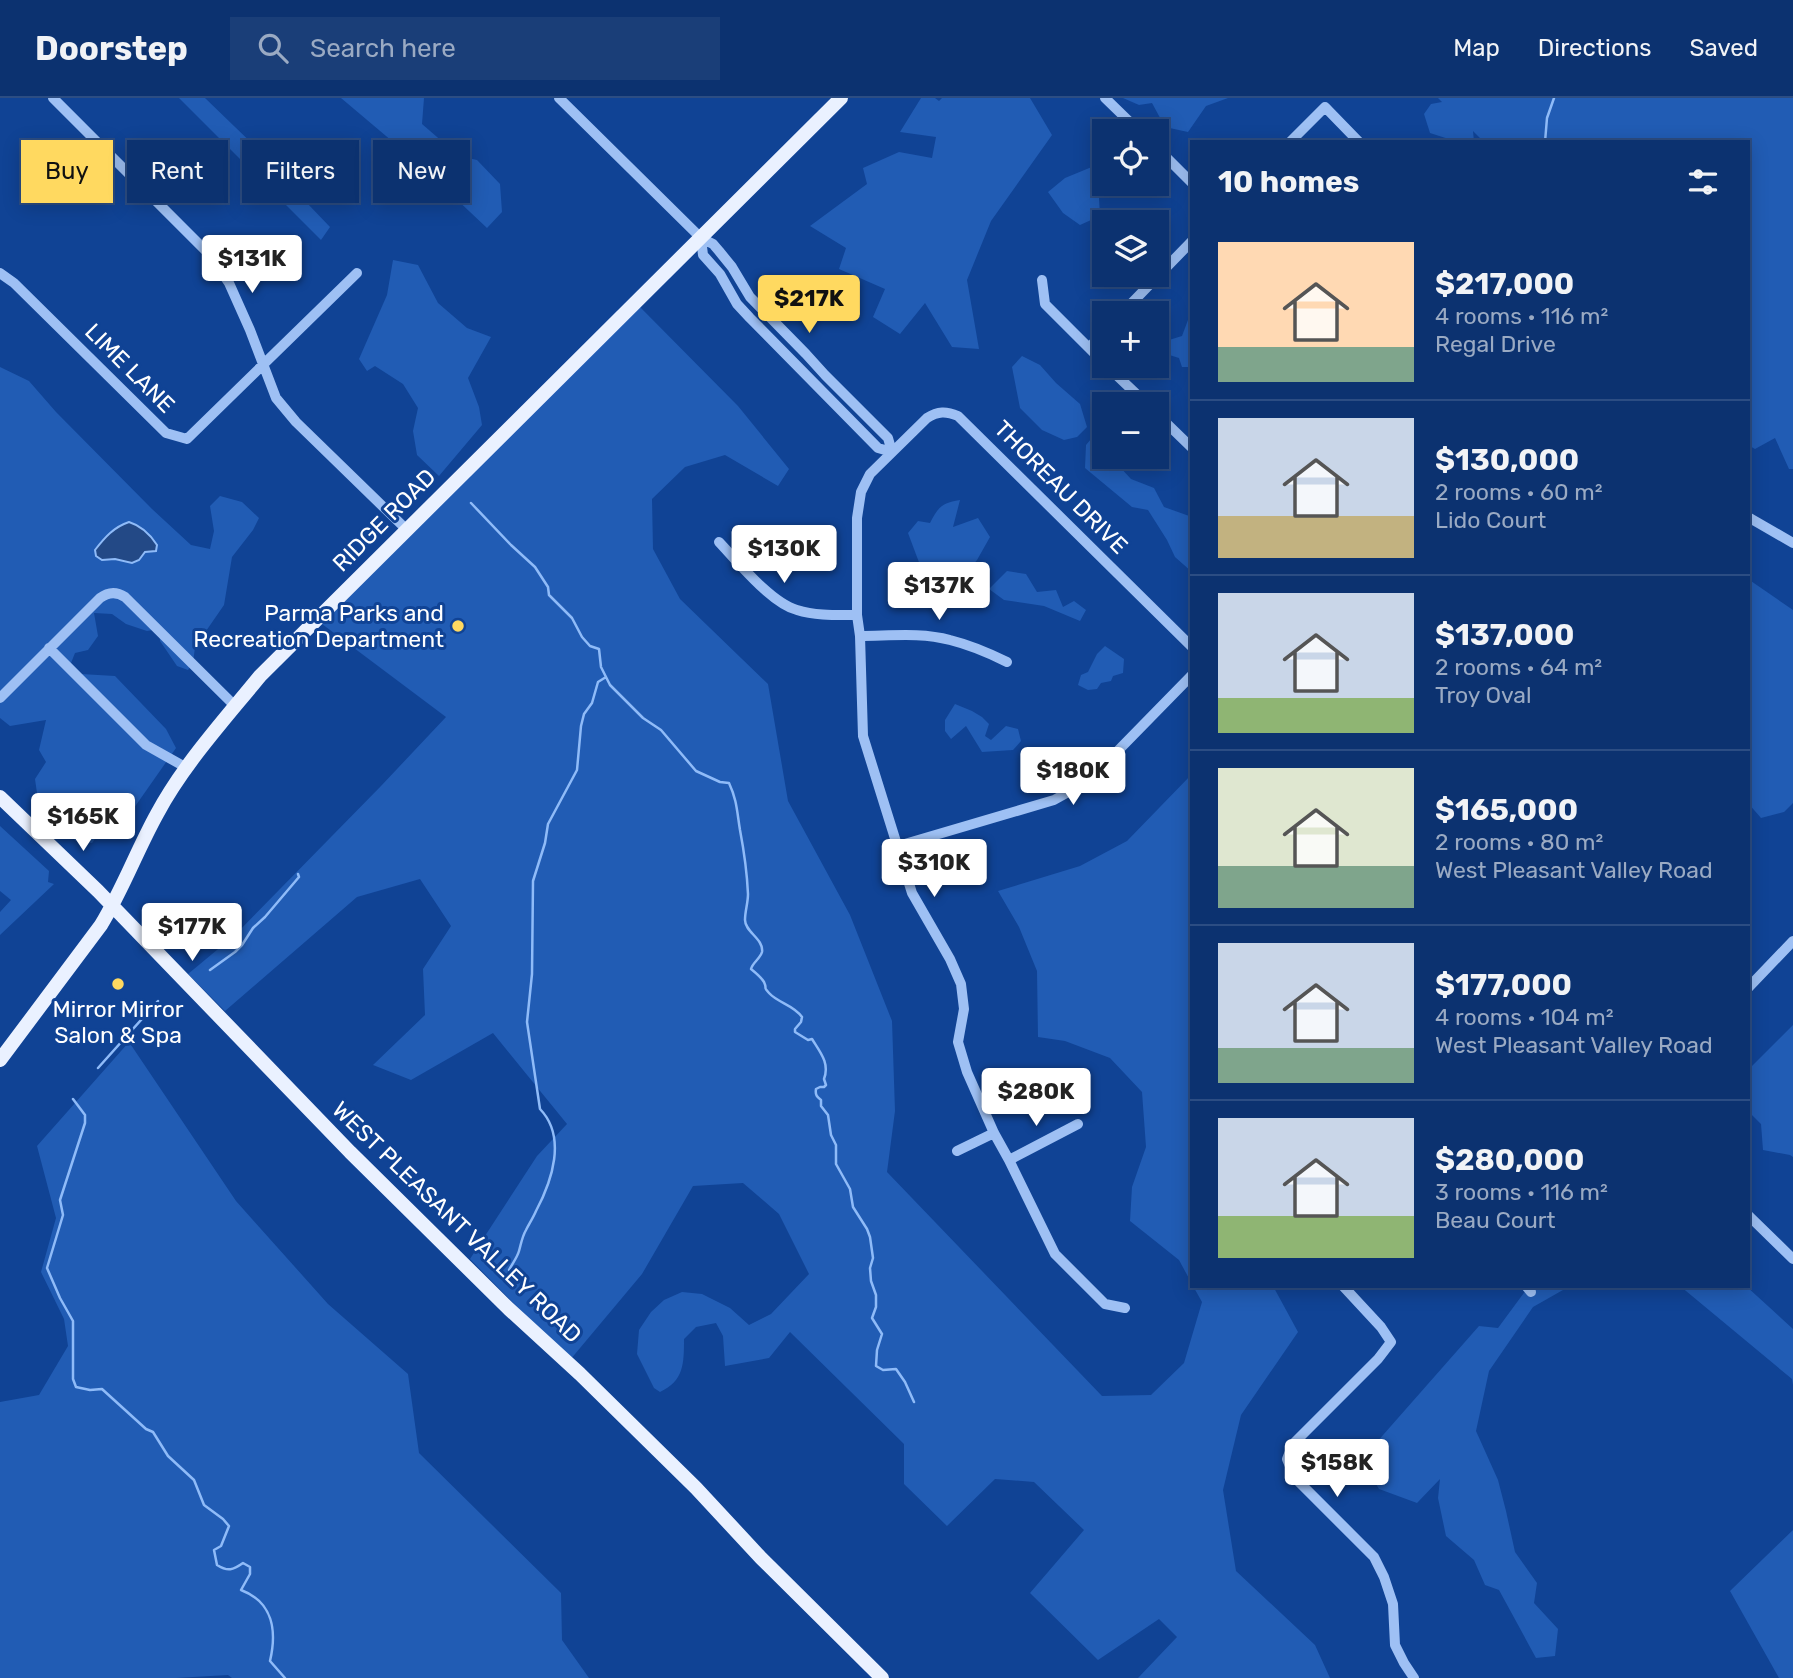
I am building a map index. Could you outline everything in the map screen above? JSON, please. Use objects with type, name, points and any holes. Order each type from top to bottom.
[{"type":"main road","name":"RIDGE ROAD","points":[[0,1060],[101,925],[158,812],[187,768],[260,676],[841,98]]},
{"type":"main road","name":"WEST PLEASANT VALLEY ROAD","points":[[0,797],[112,906],[350,1152],[515,1314],[610,1402],[882,1678]]},
{"type":"street","points":[[53,98],[208,253],[229,283],[276,398],[296,422],[406,529]]},
{"type":"street","points":[[559,98],[701,238],[713,244],[732,267],[750,297],[888,438],[892,452]]},
{"type":"street","points":[[1105,98],[1127,119]]},
{"type":"street","points":[[1292,140],[1325,107],[1357,140]]},
{"type":"street","points":[[1169,160],[1190,181]]},
{"type":"street","points":[[701,238],[703,254],[720,274],[737,303],[878,448],[892,452]]},
{"type":"street","points":[[1134,301],[1190,243]]},
{"type":"street","name":"LIME LANE","points":[[0,273],[14,283],[166,433],[187,439],[263,364]]},
{"type":"street","points":[[263,364],[357,273]]},
{"type":"street","points":[[1042,280],[1045,304],[1092,352]]},
{"type":"street","points":[[771,339],[781,329]]},
{"type":"street","points":[[1088,348],[1092,344]]},
{"type":"street","points":[[1120,378],[1135,392]]},
{"type":"street","name":"THOREAU DRIVE","points":[[1125,1308],[1105,1304],[1055,1254],[994,1133],[967,1072],[958,1042],[964,1009],[961,984],[950,958],[912,893],[863,736],[857,615],[857,518],[861,492],[870,474],[920,423],[933,414],[945,412],[958,416],[1190,645]]},
{"type":"street","points":[[1169,426],[1190,447]]},
{"type":"street","points":[[1750,518],[1793,543]]},
{"type":"street","points":[[719,542],[775,599],[795,610],[821,615],[857,615]]},
{"type":"street","points":[[0,698],[100,598],[113,592],[125,597],[235,706]]},
{"type":"street","points":[[860,636],[924,636],[948,639],[1007,662]]},
{"type":"street","points":[[49,648],[143,742],[187,768]]},
{"type":"street","points":[[898,846],[1054,800],[1081,785],[1190,677]]},
{"type":"street","points":[[1750,986],[1793,941]]},
{"type":"street","points":[[1009,1160],[1078,1124]]},
{"type":"street","points":[[957,1151],[994,1133]]},
{"type":"street","points":[[1750,1217],[1793,1259]]},
{"type":"street","points":[[1345,1288],[1381,1327],[1391,1342],[1378,1359],[1293,1444],[1287,1459],[1295,1478],[1374,1557],[1393,1604],[1395,1645],[1414,1678]]},
{"type":"shaded area","points":[[179,98],[205,98],[249,140],[242,140],[242,161],[228,147],[228,140],[221,140]]},
{"type":"shaded area","points":[[341,98],[424,98],[422,124],[440,140],[391,140]]},
{"type":"shaded area","points":[[921,98],[935,98],[939,101],[942,98],[1030,98],[1052,135],[991,221],[967,280],[979,349],[952,347],[925,303],[900,334],[873,317],[885,289],[839,269],[846,248],[810,226],[867,184],[863,168],[899,152],[932,158],[936,137],[900,132]]},
{"type":"shaded area","points":[[1123,98],[1228,98],[1206,106],[1188,132],[1169,128],[1169,119],[1161,119],[1152,103],[1139,105]]},
{"type":"shaded area","points":[[1438,98],[1793,98],[1793,469],[1789,469],[1775,438],[1755,449],[1750,446],[1750,140],[1482,140],[1473,131],[1474,140],[1452,140],[1430,133],[1424,114],[1431,104],[1442,102]]},
{"type":"shaded area","points":[[470,158],[477,160],[500,184],[502,212],[487,228],[460,203],[470,203]]},
{"type":"shaded area","points":[[1092,167],[1092,196],[1110,196],[1099,198],[1100,210],[1092,210],[1092,220],[1080,225],[1063,213],[1048,192],[1065,178]]},
{"type":"shaded area","points":[[284,203],[307,203],[330,227],[321,240]]},
{"type":"shaded area","points":[[393,260],[418,265],[438,303],[467,328],[491,337],[468,378],[479,407],[482,425],[439,476],[417,455],[413,431],[418,408],[403,384],[375,366],[367,371],[359,359],[387,295]]},
{"type":"shaded area","points":[[640,307],[738,406],[789,469],[778,486],[725,455],[685,467],[652,499],[653,549],[680,599],[768,684],[788,801],[850,915],[892,1021],[895,1111],[887,1172],[1102,1396],[1151,1395],[1184,1363],[1202,1302],[1194,1288],[1274,1288],[1298,1332],[1241,1415],[1223,1490],[1236,1571],[1315,1645],[1330,1678],[1138,1678],[1177,1637],[1159,1619],[1098,1660],[1030,1593],[1084,1530],[1034,1482],[995,1479],[947,1526],[904,1484],[904,1444],[790,1332],[769,1358],[725,1366],[723,1336],[716,1323],[696,1327],[684,1339],[683,1363],[678,1377],[660,1392],[654,1388],[637,1354],[639,1330],[651,1312],[664,1300],[682,1292],[702,1294],[730,1308],[749,1325],[771,1314],[809,1274],[779,1214],[743,1183],[693,1186],[642,1274],[570,1360],[470,1259],[537,1156],[567,1124],[493,1033],[411,1080],[373,1065],[425,1015],[423,969],[451,926],[420,879],[357,897],[225,1011],[188,974],[235,935],[446,717],[322,624]]},
{"type":"shaded area","points":[[1190,319],[1190,367],[1182,367],[1179,358],[1169,355],[1169,340],[1182,336]]},
{"type":"shaded area","points":[[1022,356],[1040,365],[1080,404],[1087,427],[1077,437],[1064,440],[1042,430],[1020,408],[1012,367]]},
{"type":"shaded area","points":[[0,367],[29,381],[56,412],[191,545],[210,549],[214,531],[210,506],[220,496],[242,502],[259,518],[232,557],[224,605],[195,647],[193,663],[188,670],[177,666],[160,641],[159,629],[147,631],[126,624],[112,614],[94,613],[98,636],[88,650],[75,653],[71,663],[81,674],[115,676],[166,729],[176,748],[134,808],[117,824],[99,833],[92,843],[76,841],[52,821],[38,800],[35,779],[46,762],[39,750],[46,720],[10,726],[0,718]]},
{"type":"shaded area","points":[[1091,439],[1092,469],[1122,469],[1131,479],[1154,488],[1164,507],[1190,516],[1190,570],[1175,557],[1148,510],[1132,507],[1085,468],[1086,445]]},
{"type":"shaded area","points":[[960,500],[953,527],[978,518],[990,537],[969,570],[955,563],[930,578],[920,577],[920,565],[908,533],[918,521],[930,523],[941,507]]},
{"type":"shaded area","points":[[129,522],[148,534],[157,545],[156,551],[145,552],[139,560],[132,563],[115,559],[102,560],[96,556],[95,550],[106,537]]},
{"type":"shaded area","points":[[1007,571],[1026,574],[1037,592],[1056,590],[1063,607],[1074,601],[1086,610],[1080,621],[1044,606],[1004,600],[989,589]]},
{"type":"shaded area","points":[[1750,580],[1793,610],[1793,803],[1784,812],[1761,818],[1750,805]]},
{"type":"shaded area","points":[[1105,646],[1124,659],[1123,673],[1113,676],[1111,681],[1101,683],[1097,689],[1088,690],[1078,685],[1081,675],[1088,672],[1097,654]]},
{"type":"shaded area","points":[[955,704],[972,711],[989,724],[985,736],[991,740],[1006,726],[1018,729],[1021,741],[1013,750],[982,752],[966,726],[951,739],[945,731],[945,720]]},
{"type":"shaded area","points":[[1190,776],[1190,1280],[1179,1260],[1130,1221],[1132,1187],[1146,1147],[1142,1092],[1110,1058],[1065,1041],[1038,1037],[1037,971],[1019,927],[998,891],[1080,866],[1127,841]]},
{"type":"shaded area","points":[[0,826],[49,871],[48,882],[54,884],[0,935],[0,912],[11,900],[0,891]]},
{"type":"shaded area","points":[[1793,1025],[1793,1157],[1763,1150],[1761,1124],[1750,1113],[1750,1068]]},
{"type":"shaded area","points":[[129,1042],[236,1201],[328,1304],[408,1374],[419,1453],[561,1593],[562,1640],[589,1678],[232,1678],[228,1675],[176,1678],[0,1678],[0,1402],[39,1395],[68,1346],[64,1319],[41,1272],[56,1218],[37,1146]]},
{"type":"shaded area","points":[[1528,1288],[1566,1288],[1533,1307],[1489,1371],[1476,1431],[1498,1480],[1515,1552],[1537,1583],[1534,1603],[1558,1629],[1555,1656],[1536,1658],[1499,1590],[1485,1585],[1474,1560],[1446,1536],[1438,1498],[1440,1479],[1417,1503],[1379,1489],[1367,1469],[1376,1443],[1479,1326],[1498,1328]]},
{"type":"shaded area","points":[[1682,1288],[1748,1288],[1793,1329],[1793,1385],[1792,1379]]},
{"type":"shaded area","points":[[1793,1530],[1793,1678],[1779,1678],[1730,1591]]},
{"type":"waterway","points":[[1545,140],[1547,118],[1554,98]]},
{"type":"waterway","points":[[471,503],[535,567],[548,587],[549,595],[572,618],[590,646],[599,649],[601,667],[610,685],[643,718],[661,730],[696,771],[720,782],[729,783],[734,795],[746,870],[746,924],[762,947],[762,952],[751,969],[763,980],[769,993],[802,1017],[795,1032],[808,1040],[812,1039],[823,1058],[826,1085],[816,1089],[816,1094],[828,1115],[831,1135],[836,1145],[836,1164],[850,1189],[853,1207],[870,1237],[873,1258],[870,1268],[871,1281],[876,1295],[872,1318],[882,1334],[876,1366],[883,1370],[896,1369],[914,1402]]},
{"type":"waterway","points":[[509,1270],[547,1186],[555,1146],[548,1120],[540,1109],[527,1022],[532,974],[533,881],[548,824],[577,770],[584,714],[592,703],[598,682],[606,677]]},
{"type":"waterway","points":[[210,970],[242,945],[253,928],[299,877],[298,874]]},
{"type":"waterway","points":[[98,1068],[158,1001]]},
{"type":"waterway","points":[[73,1099],[85,1115],[85,1123],[60,1200],[63,1215],[47,1268],[73,1321],[73,1379],[76,1387],[102,1389],[146,1429],[153,1432],[168,1456],[194,1480],[204,1505],[229,1526],[221,1546],[214,1550],[217,1565],[224,1569],[233,1569],[243,1563],[250,1567],[250,1574],[241,1590],[252,1595],[266,1610],[273,1639],[270,1661],[285,1678]]},
{"type":"place","name":"Parma Parks and Recreation Department","points":[[458,626]]},
{"type":"place","name":"Mirror Mirror Salon & Spa","points":[[118,984]]}]
